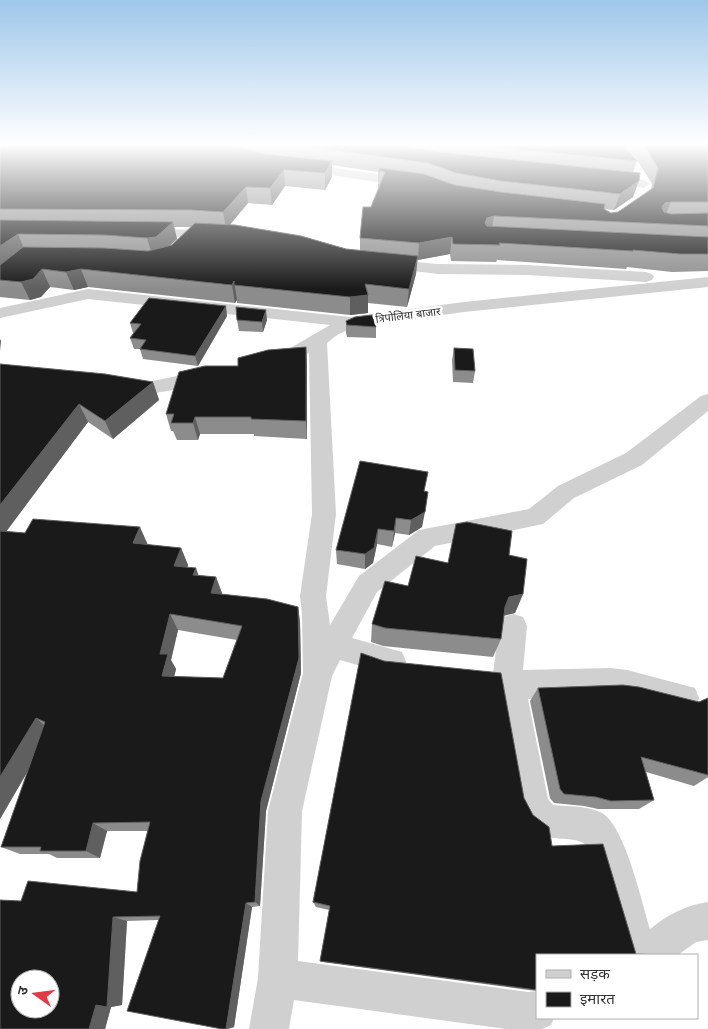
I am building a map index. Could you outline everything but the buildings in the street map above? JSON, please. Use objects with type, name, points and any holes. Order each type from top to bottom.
[{"type":"street","points":[[641,200],[642,193]]},
{"type":"street","points":[[131,232],[230,235]]},
{"type":"street","points":[[182,246],[194,233]]},
{"type":"street","points":[[373,262],[438,269],[527,270],[601,268],[708,282]]},
{"type":"street","name":"त्रिपोलिया बाजार","points":[[260,362],[294,354],[318,341],[331,331],[350,322],[464,307],[708,282]]},
{"type":"street","points":[[0,313],[88,294],[350,322]]},
{"type":"street","points":[[318,341],[324,514],[313,596],[316,614],[318,674]]},
{"type":"street","points":[[111,386],[148,388],[180,383],[226,370]]},
{"type":"street","points":[[269,1029],[278,978],[284,811],[318,674],[368,584],[428,537],[535,517],[566,492],[634,459],[705,410]]},
{"type":"street","points":[[513,626],[499,677],[533,806],[536,813],[545,820],[589,824],[600,830],[606,844],[639,954]]},
{"type":"street","points":[[334,645],[383,661],[416,666]]},
{"type":"street","points":[[499,677],[611,682],[628,684],[684,698]]},
{"type":"street","points":[[653,954],[654,951],[679,930],[698,921],[708,921]]},
{"type":"street","points":[[278,978],[528,1012],[536,1011]]}]
